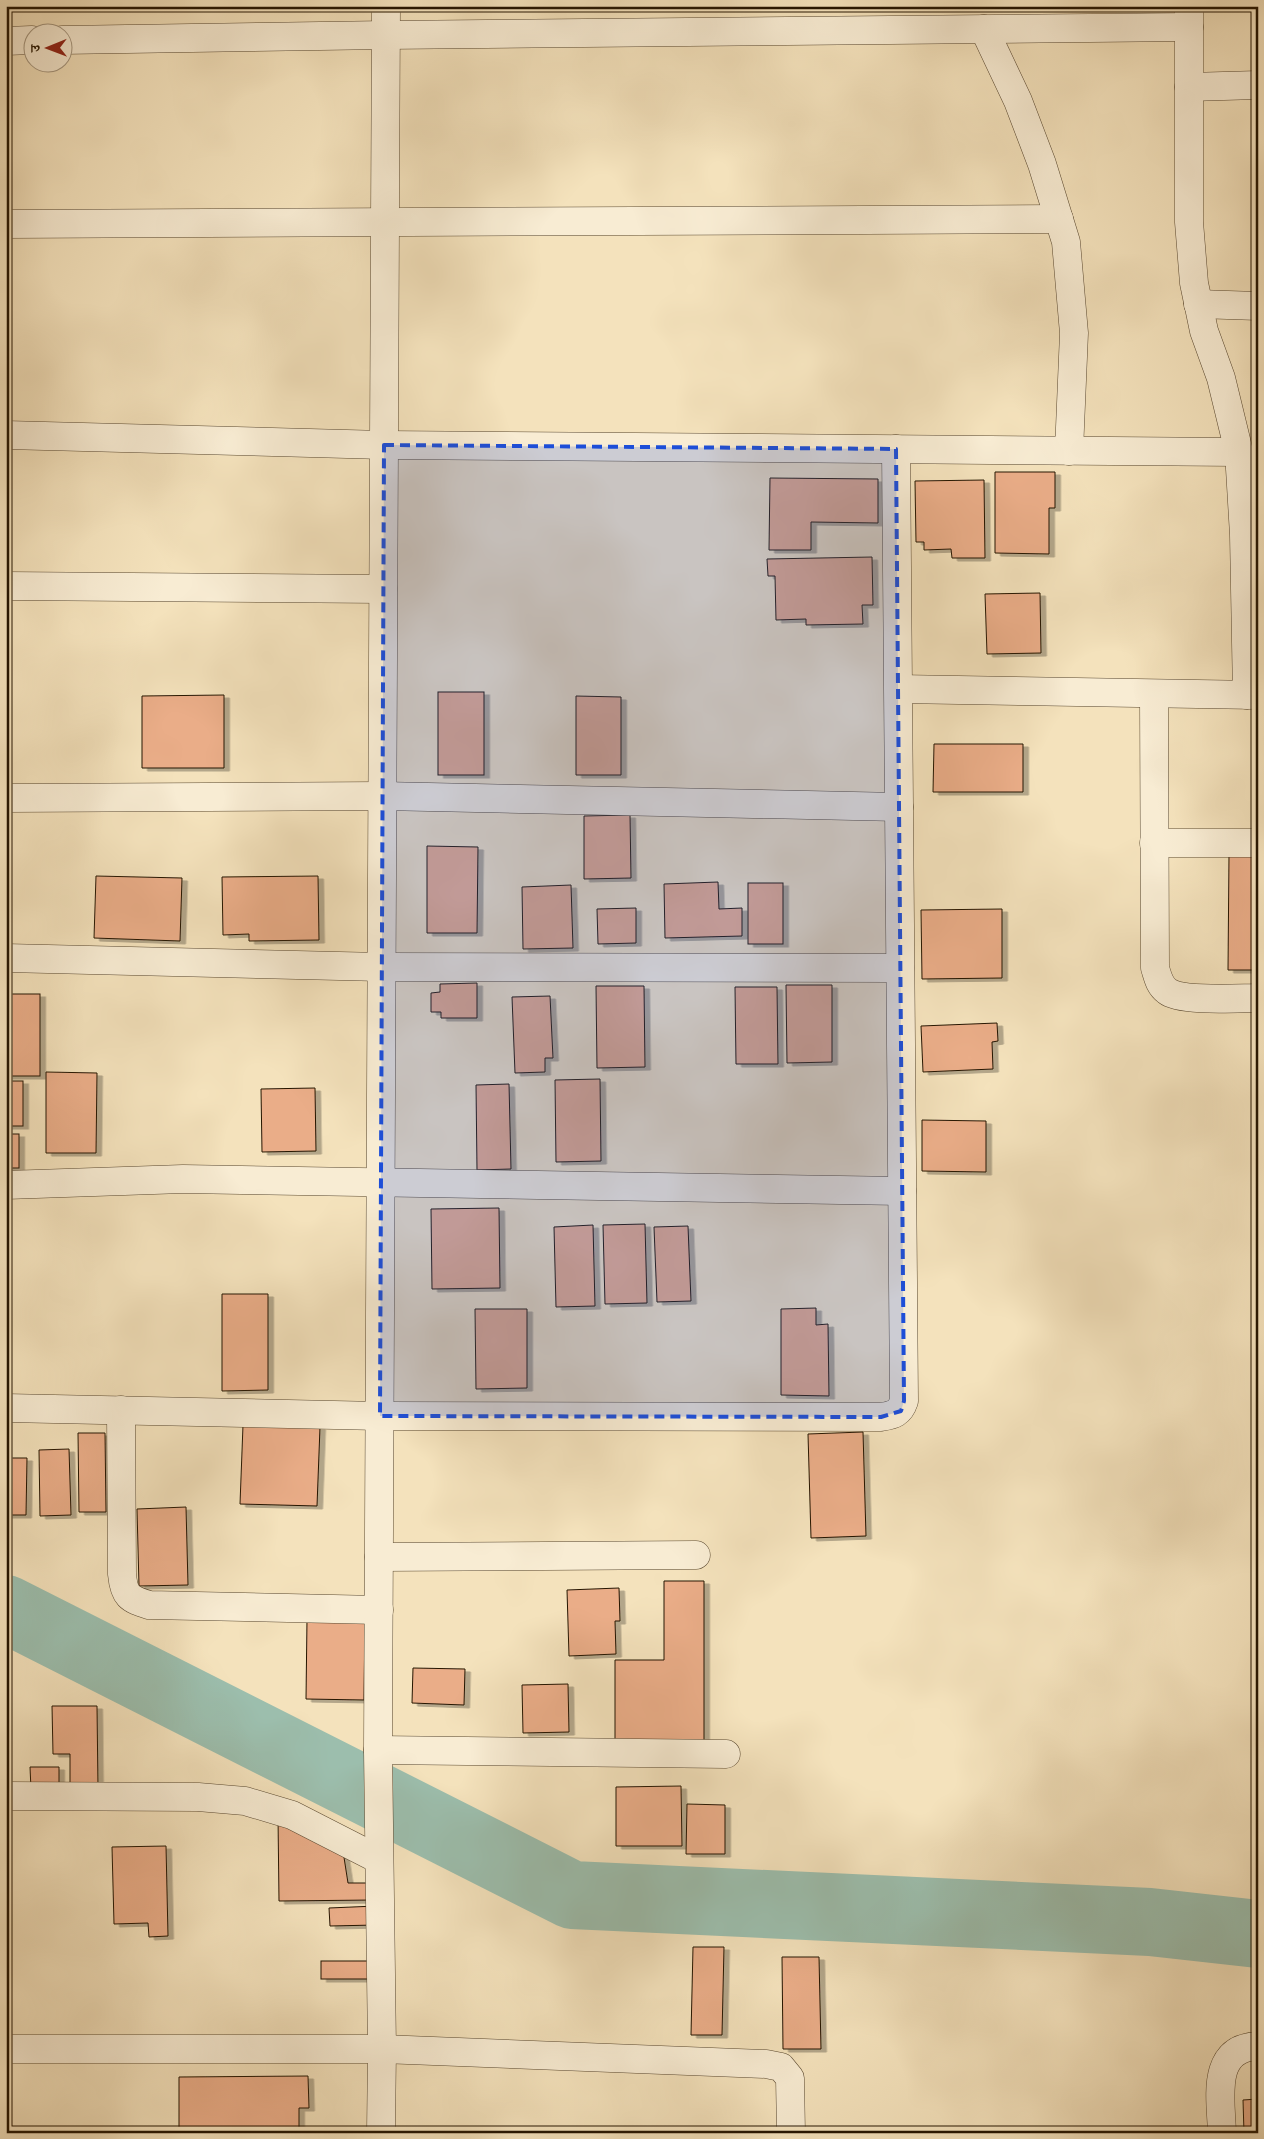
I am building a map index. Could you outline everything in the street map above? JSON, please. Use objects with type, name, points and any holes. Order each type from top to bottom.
[{"type":"street","points":[[381,2133],[382,2049],[378,1758],[386,6]]},
{"type":"street","points":[[72,40],[984,29],[1188,17],[1189,222],[1194,283],[1204,331],[1221,378],[1239,452],[1251,535],[1252,695],[899,689]]},
{"type":"street","points":[[984,29],[1018,102],[1042,164],[1066,242],[1074,333],[1069,451]]},
{"type":"street","points":[[6,41],[22,40]]},
{"type":"street","points":[[1189,87],[1258,85]]},
{"type":"street","points":[[6,224],[1059,219]]},
{"type":"street","points":[[1198,304],[1258,306]]},
{"type":"street","points":[[6,435],[384,445],[1239,452]]},
{"type":"street","points":[[6,1408],[380,1416],[892,1416],[901,1411],[904,1401],[896,449]]},
{"type":"street","points":[[6,586],[383,589]]},
{"type":"street","points":[[1154,694],[1155,968],[1159,983],[1169,993],[1184,997],[1258,998]]},
{"type":"street","points":[[6,798],[382,796],[899,807]]},
{"type":"street","points":[[1154,843],[1258,843]]},
{"type":"street","points":[[6,958],[382,967],[900,968]]},
{"type":"street","points":[[6,1185],[183,1179],[902,1191]]},
{"type":"street","points":[[121,1410],[122,1574],[123,1589],[133,1600],[149,1605],[379,1610]]},
{"type":"street","points":[[379,1557],[696,1555]]},
{"type":"street","points":[[378,1758],[726,1754]]},
{"type":"street","points":[[6,1796],[198,1797],[245,1801],[292,1815],[378,1852]]},
{"type":"street","points":[[1222,2133],[1220,2086],[1223,2069],[1228,2058],[1237,2050],[1258,2046]]},
{"type":"street","points":[[6,2049],[382,2049],[766,2064],[780,2067],[790,2078],[791,2133]]},
{"type":"highlighted area","points":[[384,445],[896,449],[904,1401],[901,1411],[881,1417],[380,1416]]},
{"type":"building","points":[[995,472],[1055,472],[1055,508],[1049,508],[1049,554],[995,553]]},
{"type":"building","points":[[770,478],[878,479],[878,523],[811,522],[811,550],[769,550]]},
{"type":"building","points":[[984,480],[985,558],[952,558],[951,549],[924,550],[924,542],[916,542],[915,481]]},
{"type":"building","points":[[872,557],[873,605],[862,605],[863,624],[806,625],[806,619],[776,620],[775,576],[768,576],[767,559]]},
{"type":"building","points":[[1040,593],[1041,653],[987,654],[985,594]]},
{"type":"building","points":[[438,692],[484,692],[484,775],[438,775]]},
{"type":"building","points":[[224,695],[224,768],[142,768],[142,696]]},
{"type":"building","points":[[576,696],[621,697],[621,775],[576,775]]},
{"type":"building","points":[[934,744],[1023,744],[1023,792],[933,792]]},
{"type":"building","points":[[630,815],[631,878],[584,879],[584,816]]},
{"type":"building","points":[[427,846],[478,847],[477,933],[427,933]]},
{"type":"building","points":[[1229,854],[1258,855],[1258,970],[1228,970]]},
{"type":"building","points":[[96,876],[182,878],[180,941],[94,938]]},
{"type":"building","points":[[318,876],[319,940],[249,941],[249,934],[223,935],[222,877]]},
{"type":"building","points":[[718,882],[719,909],[742,908],[742,936],[665,938],[664,884]]},
{"type":"building","points":[[748,883],[783,883],[783,944],[748,944]]},
{"type":"building","points":[[571,885],[573,948],[523,949],[522,887]]},
{"type":"building","points":[[636,908],[636,943],[598,944],[597,909]]},
{"type":"building","points":[[1002,909],[1002,978],[922,979],[921,910]]},
{"type":"building","points":[[477,983],[477,1018],[441,1018],[441,1012],[431,1012],[431,993],[440,992],[440,984]]},
{"type":"building","points":[[786,985],[832,985],[832,1062],[787,1063]]},
{"type":"building","points":[[596,986],[644,986],[645,1067],[597,1068]]},
{"type":"building","points":[[735,987],[777,987],[778,1064],[736,1064]]},
{"type":"building","points":[[6,994],[40,994],[40,1076],[6,1076]]},
{"type":"building","points":[[550,996],[553,1058],[545,1058],[545,1072],[515,1073],[512,997]]},
{"type":"building","points":[[997,1023],[998,1041],[992,1042],[993,1069],[923,1072],[921,1026]]},
{"type":"building","points":[[46,1072],[97,1073],[96,1153],[46,1153]]},
{"type":"building","points":[[600,1079],[601,1161],[556,1162],[555,1080]]},
{"type":"building","points":[[6,1081],[23,1081],[23,1126],[6,1126]]},
{"type":"building","points":[[509,1084],[511,1169],[477,1170],[476,1085]]},
{"type":"building","points":[[315,1088],[316,1151],[262,1152],[261,1089]]},
{"type":"building","points":[[922,1120],[986,1121],[986,1172],[922,1171]]},
{"type":"building","points":[[6,1134],[19,1134],[19,1168],[6,1168]]},
{"type":"building","points":[[499,1208],[500,1288],[432,1289],[431,1209]]},
{"type":"building","points":[[645,1224],[647,1303],[605,1304],[603,1225]]},
{"type":"building","points":[[593,1225],[595,1306],[556,1307],[554,1227]]},
{"type":"building","points":[[688,1226],[691,1301],[657,1302],[654,1227]]},
{"type":"building","points":[[222,1294],[268,1294],[268,1390],[222,1391]]},
{"type":"building","points":[[816,1308],[816,1325],[828,1324],[829,1396],[781,1395],[781,1309]]},
{"type":"building","points":[[475,1309],[527,1309],[527,1388],[476,1389]]},
{"type":"building","points":[[243,1425],[320,1427],[317,1506],[240,1504]]},
{"type":"building","points":[[863,1432],[866,1536],[811,1538],[808,1434]]},
{"type":"building","points":[[78,1433],[105,1433],[106,1512],[79,1512]]},
{"type":"building","points":[[69,1449],[71,1515],[40,1516],[39,1450]]},
{"type":"building","points":[[6,1458],[27,1458],[26,1515],[6,1515]]},
{"type":"building","points":[[186,1507],[188,1585],[139,1586],[137,1509]]},
{"type":"building","points":[[664,1581],[704,1581],[704,1743],[615,1743],[615,1660],[664,1660]]},
{"type":"building","points":[[619,1588],[620,1621],[615,1621],[616,1654],[569,1656],[567,1590]]},
{"type":"building","points":[[307,1619],[365,1619],[364,1700],[306,1699]]},
{"type":"building","points":[[413,1668],[465,1669],[464,1705],[412,1703]]},
{"type":"building","points":[[568,1684],[569,1732],[523,1733],[522,1685]]},
{"type":"building","points":[[52,1706],[97,1706],[98,1788],[70,1789],[70,1754],[53,1754]]},
{"type":"building","points":[[30,1767],[59,1767],[59,1789],[31,1789]]},
{"type":"building","points":[[681,1786],[682,1846],[616,1846],[616,1787]]},
{"type":"building","points":[[687,1804],[725,1805],[725,1854],[686,1854]]},
{"type":"building","points":[[278,1817],[343,1851],[348,1883],[372,1883],[373,1900],[279,1901]]},
{"type":"building","points":[[166,1846],[168,1936],[149,1937],[148,1923],[114,1924],[112,1847]]},
{"type":"building","points":[[376,1906],[376,1925],[330,1926],[329,1908]]},
{"type":"building","points":[[693,1947],[724,1947],[722,2035],[691,2035]]},
{"type":"building","points":[[782,1957],[819,1957],[821,2049],[783,2049]]},
{"type":"building","points":[[321,1961],[368,1961],[368,1979],[321,1979]]},
{"type":"building","points":[[308,2076],[309,2108],[299,2108],[299,2133],[179,2133],[179,2077]]},
{"type":"building","points":[[1258,2099],[1258,2133],[1244,2133],[1243,2100]]},
{"type":"waterway","points":[[6,1609],[572,1895],[1150,1922],[1258,1934]]}]
